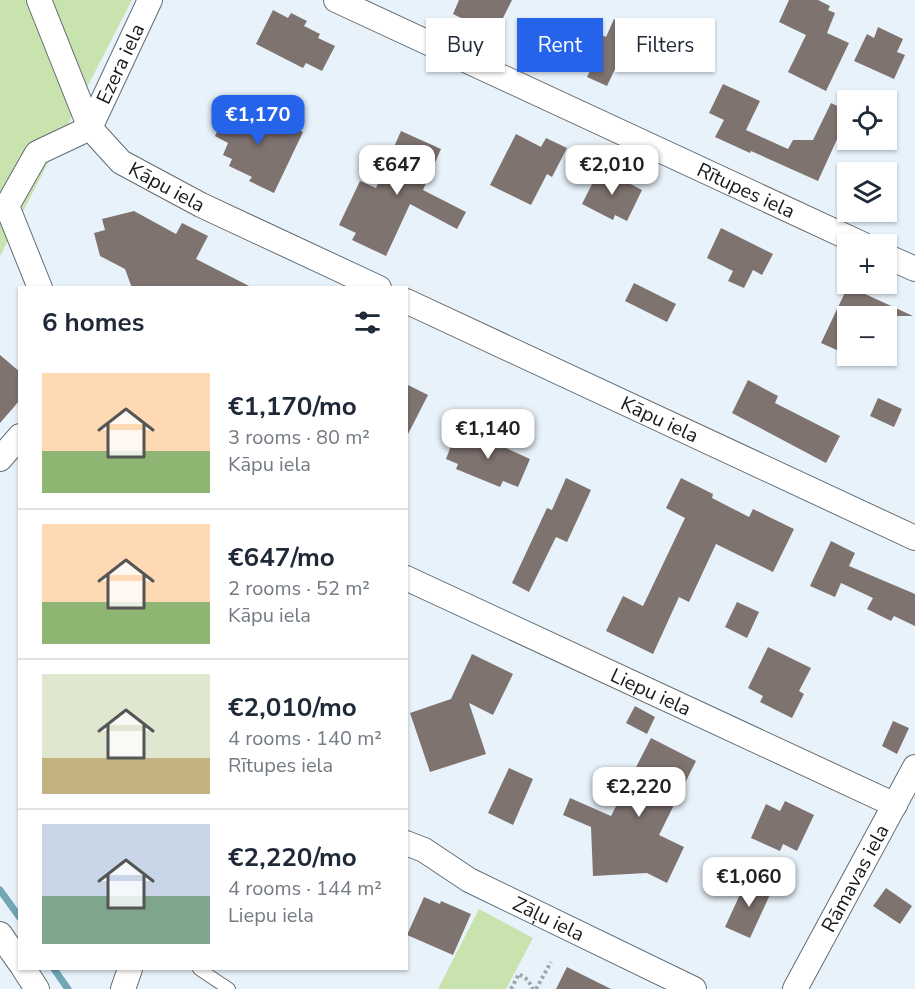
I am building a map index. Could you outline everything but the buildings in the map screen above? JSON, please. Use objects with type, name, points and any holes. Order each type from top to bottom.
[{"type":"street","name":"Kāpu iela","points":[[39,0],[90,128],[121,162],[201,205],[375,286]]},
{"type":"street","name":"Ezera iela","points":[[90,128],[150,0]]},
{"type":"street","name":"Rītupes iela","points":[[336,0],[840,234]]},
{"type":"street","points":[[39,286],[6,206],[37,153],[90,128]]},
{"type":"street","points":[[897,261],[915,269]]},
{"type":"street","name":"Kāpu iela","points":[[408,302],[915,538]]},
{"type":"street","points":[[0,459],[18,438]]},
{"type":"street","name":"Liepu iela","points":[[408,579],[895,805]]},
{"type":"street","name":"Rāmavas iela","points":[[795,989],[915,767]]},
{"type":"street","name":"Zāļu iela","points":[[408,844],[424,850],[469,880],[694,989]]},
{"type":"street","points":[[0,934],[18,960]]},
{"type":"street","points":[[25,970],[37,989]]},
{"type":"street","points":[[123,989],[130,970]]},
{"type":"lane","points":[[200,970],[229,989]]},
{"type":"path","points":[[511,989],[519,974],[535,989],[551,962]]},
{"type":"green space","points":[[0,0],[132,0],[0,256]]},
{"type":"green space","points":[[479,909],[533,938],[506,989],[438,989]]},
{"type":"waterway","points":[[0,890],[18,915]]},
{"type":"waterway","points":[[55,970],[68,989]]}]
